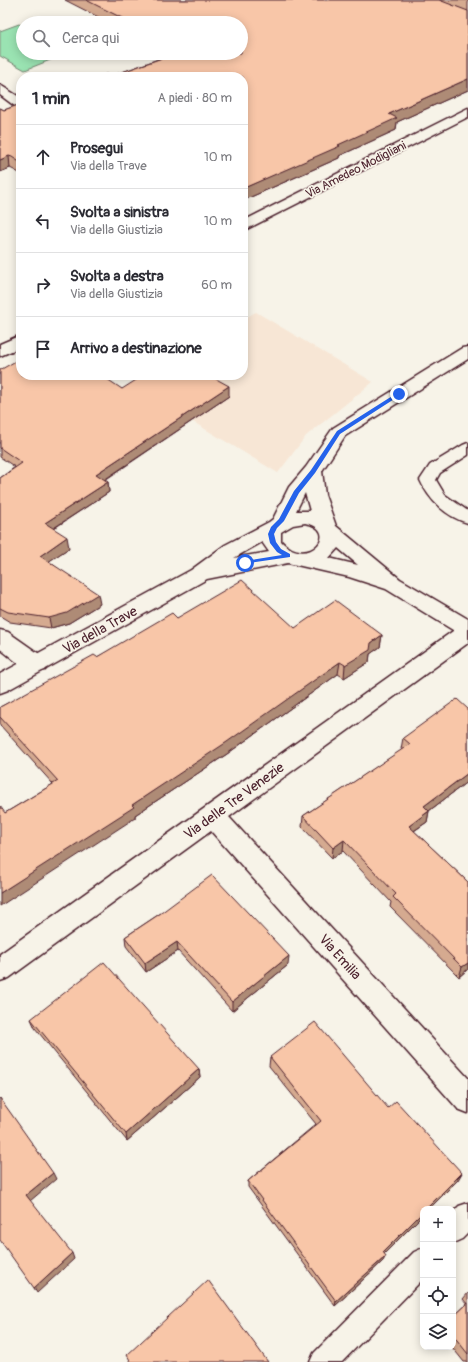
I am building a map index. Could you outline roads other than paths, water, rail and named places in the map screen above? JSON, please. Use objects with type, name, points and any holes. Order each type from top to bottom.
[{"type":"street","points":[[0,89],[16,101]]},
{"type":"street","name":"Via Amedeo Modigliani","points":[[248,224],[468,112]]},
{"type":"street","points":[[0,351],[16,343]]},
{"type":"street","points":[[393,584],[349,570],[294,557],[279,550],[273,543],[271,534],[296,492],[313,472],[339,432],[468,352]]},
{"type":"street","points":[[294,557],[312,557],[326,550],[332,539],[315,495],[313,472]]},
{"type":"street","points":[[278,524],[292,517],[303,516],[315,518],[393,584],[468,631]]},
{"type":"street","name":"Via della Trave","points":[[0,684],[198,575],[232,550],[278,524]]},
{"type":"street","name":"Via della Trave","points":[[198,575],[245,563],[294,557]]},
{"type":"street","name":"Via delle Tre Venezie","points":[[0,969],[468,631]]},
{"type":"street","points":[[0,638],[37,664]]},
{"type":"street","name":"Via Emilia","points":[[213,816],[468,1099]]},
{"type":"lane","points":[[468,448],[435,469],[428,480],[433,494],[448,506],[468,518]]},
{"type":"lane","points":[[456,1227],[468,1215]]},
{"type":"lane","points":[[323,1362],[420,1264]]}]
